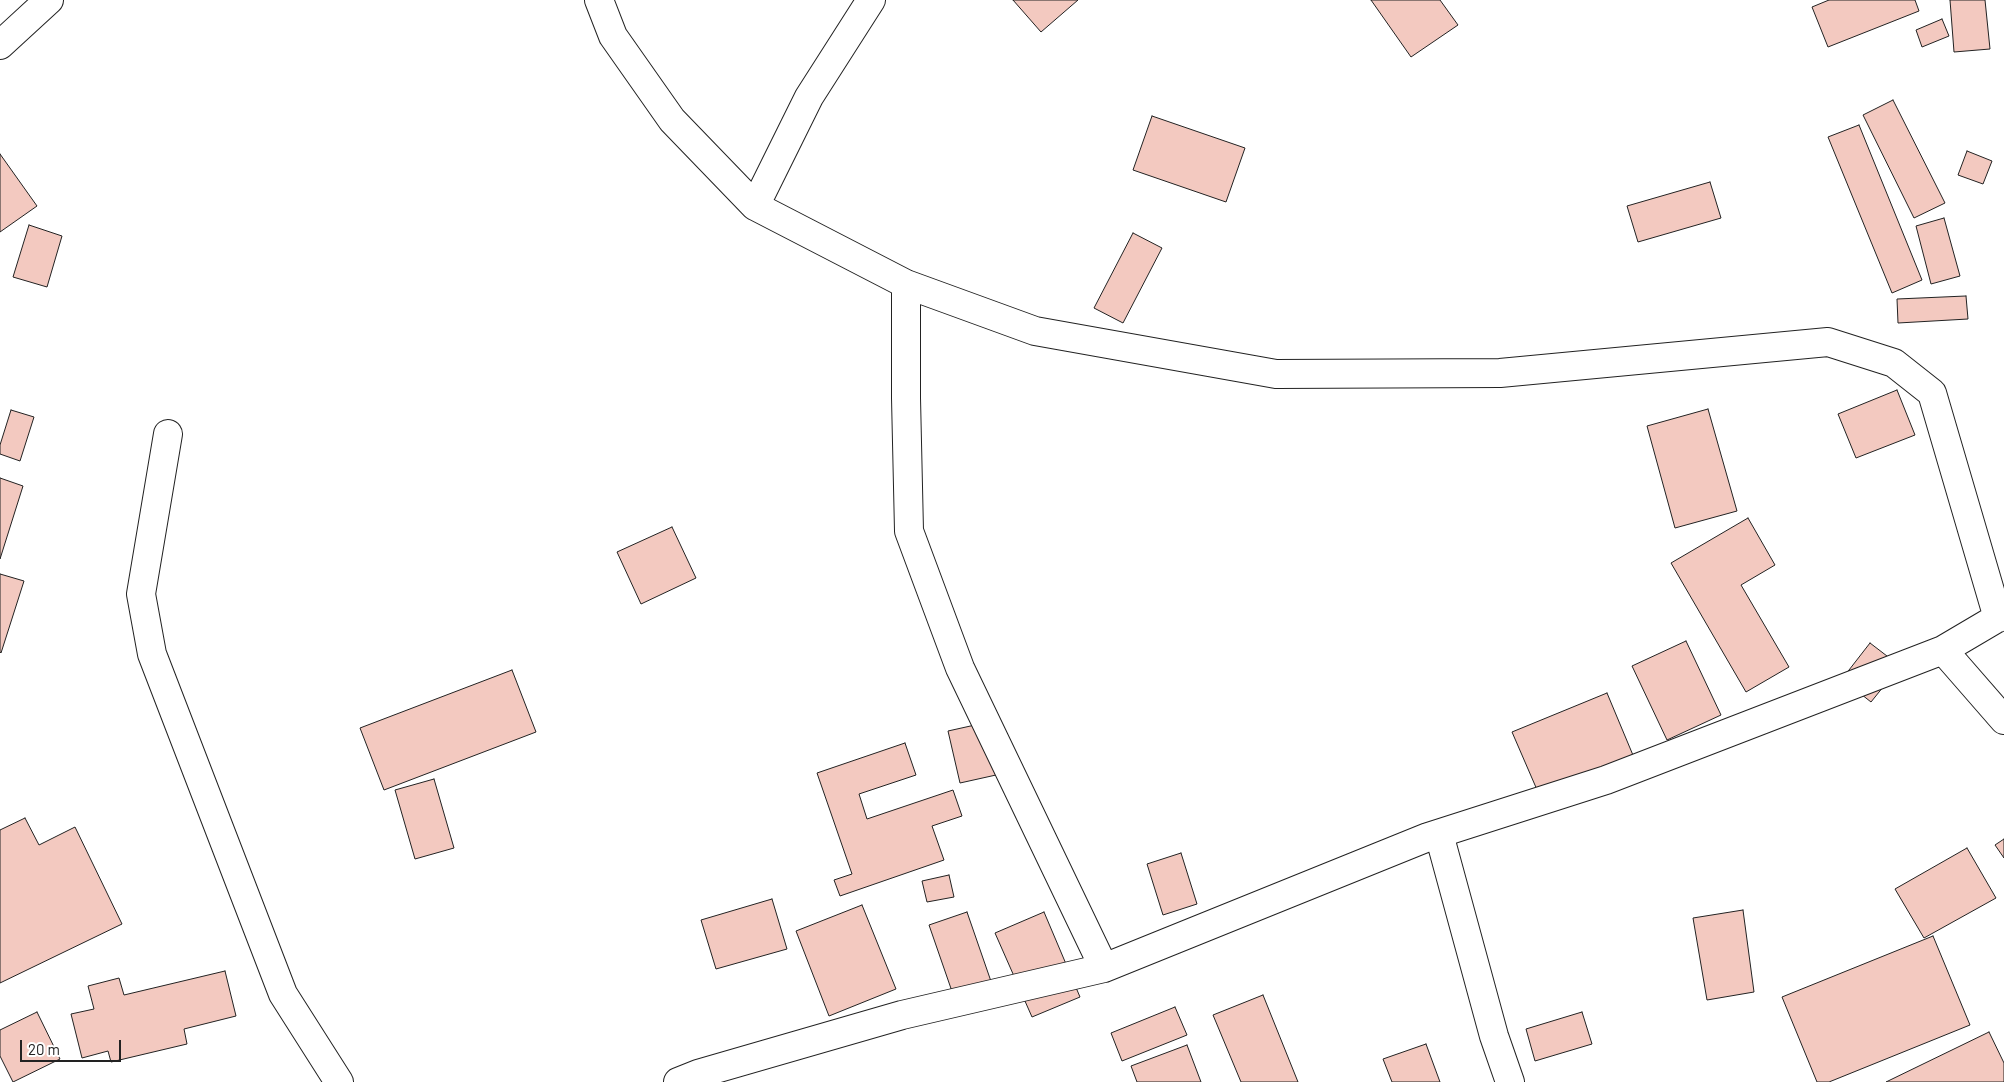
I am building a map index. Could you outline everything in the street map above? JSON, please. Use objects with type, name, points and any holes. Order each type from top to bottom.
[{"type":"street","points":[[0,45],[50,0]]},
{"type":"street","points":[[599,0],[613,36],[672,120],[755,206],[906,284],[1035,331],[1276,374],[1500,373],[1828,342],[1894,362],[1932,393],[2001,616],[1944,650],[1606,780],[1439,834],[1104,968],[902,1015],[698,1074],[678,1082]]},
{"type":"street","points":[[755,206],[809,97],[871,0]]},
{"type":"street","points":[[906,284],[909,531],[960,668],[1104,968]]},
{"type":"street","points":[[168,434],[141,594],[152,654],[283,994],[339,1082]]},
{"type":"street","points":[[1944,650],[2004,720]]},
{"type":"street","points":[[1439,834],[1494,1036],[1510,1082]]},
{"type":"building","points":[[1013,0],[1078,0],[1041,32]]},
{"type":"building","points":[[1371,0],[1440,0],[1458,25],[1411,57]]},
{"type":"building","points":[[1829,0],[1915,0],[1919,11],[1828,47],[1812,7]]},
{"type":"building","points":[[1950,0],[1985,0],[1990,49],[1954,52]]},
{"type":"building","points":[[1942,19],[1949,36],[1922,47],[1916,30]]},
{"type":"building","points":[[1893,100],[1945,203],[1914,218],[1863,115]]},
{"type":"building","points":[[1152,116],[1245,148],[1226,202],[1133,170]]},
{"type":"building","points":[[1859,125],[1922,280],[1892,293],[1828,137]]},
{"type":"building","points":[[1967,151],[1992,161],[1983,184],[1958,175]]},
{"type":"building","points":[[0,154],[37,206],[0,232]]},
{"type":"building","points":[[1710,182],[1721,218],[1638,242],[1627,206]]},
{"type":"building","points":[[1944,218],[1960,276],[1931,284],[1916,226]]},
{"type":"building","points":[[29,225],[62,236],[47,287],[13,277]]},
{"type":"building","points":[[1133,233],[1162,248],[1123,323],[1094,308]]},
{"type":"building","points":[[1966,296],[1968,319],[1898,323],[1897,299]]},
{"type":"building","points":[[1897,390],[1915,435],[1856,458],[1838,414]]},
{"type":"building","points":[[1708,409],[1737,511],[1675,528],[1647,426]]},
{"type":"building","points":[[11,410],[34,417],[20,461],[0,454],[0,445]]},
{"type":"building","points":[[0,478],[23,486],[0,559]]},
{"type":"building","points":[[1748,518],[1775,565],[1741,585],[1789,667],[1746,692],[1671,563]]},
{"type":"building","points":[[672,527],[696,578],[641,604],[617,552]]},
{"type":"building","points":[[0,574],[24,581],[1,653],[0,652]]},
{"type":"building","points":[[1686,641],[1721,715],[1667,740],[1632,666]]},
{"type":"building","points":[[1870,643],[1900,666],[1871,702],[1842,679]]},
{"type":"building","points":[[512,670],[536,732],[384,790],[360,728]]},
{"type":"building","points":[[1607,693],[1635,760],[1541,799],[1512,732]]},
{"type":"building","points":[[984,723],[996,775],[960,783],[948,731]]},
{"type":"building","points":[[905,743],[916,775],[859,794],[867,819],[953,790],[962,816],[932,826],[944,860],[840,896],[834,880],[852,874],[817,773]]},
{"type":"building","points":[[434,779],[454,848],[415,859],[395,790]]},
{"type":"building","points":[[25,818],[39,845],[75,827],[122,924],[0,983],[0,830]]},
{"type":"building","points":[[2004,839],[2004,858],[1995,845]]},
{"type":"building","points":[[1967,848],[1996,898],[1924,938],[1895,889]]},
{"type":"building","points":[[1181,853],[1197,904],[1163,915],[1147,864]]},
{"type":"building","points":[[949,875],[954,897],[927,902],[922,881]]},
{"type":"building","points":[[772,899],[787,949],[716,969],[701,920]]},
{"type":"building","points":[[862,905],[896,989],[829,1016],[796,931]]},
{"type":"building","points":[[1743,910],[1754,992],[1707,1000],[1693,918]]},
{"type":"building","points":[[967,912],[994,990],[956,1003],[929,925]]},
{"type":"building","points":[[1044,912],[1080,997],[1032,1017],[995,933]]},
{"type":"building","points":[[1933,936],[1970,1025],[1829,1082],[1817,1082],[1782,997]]},
{"type":"building","points":[[225,971],[236,1016],[184,1029],[187,1044],[111,1062],[108,1051],[82,1058],[71,1014],[94,1009],[88,986],[119,978],[124,995]]},
{"type":"building","points":[[1263,995],[1298,1082],[1241,1082],[1213,1015]]},
{"type":"building","points":[[1175,1007],[1187,1035],[1122,1061],[1111,1033]]},
{"type":"building","points":[[37,1012],[60,1059],[13,1082],[0,1056],[0,1030]]},
{"type":"building","points":[[1582,1012],[1592,1044],[1535,1061],[1526,1029]]},
{"type":"building","points":[[1989,1032],[2004,1063],[2004,1082],[1886,1082]]},
{"type":"building","points":[[1426,1044],[1440,1082],[1392,1082],[1383,1059]]},
{"type":"building","points":[[1187,1045],[1201,1082],[1137,1082],[1131,1066]]}]
